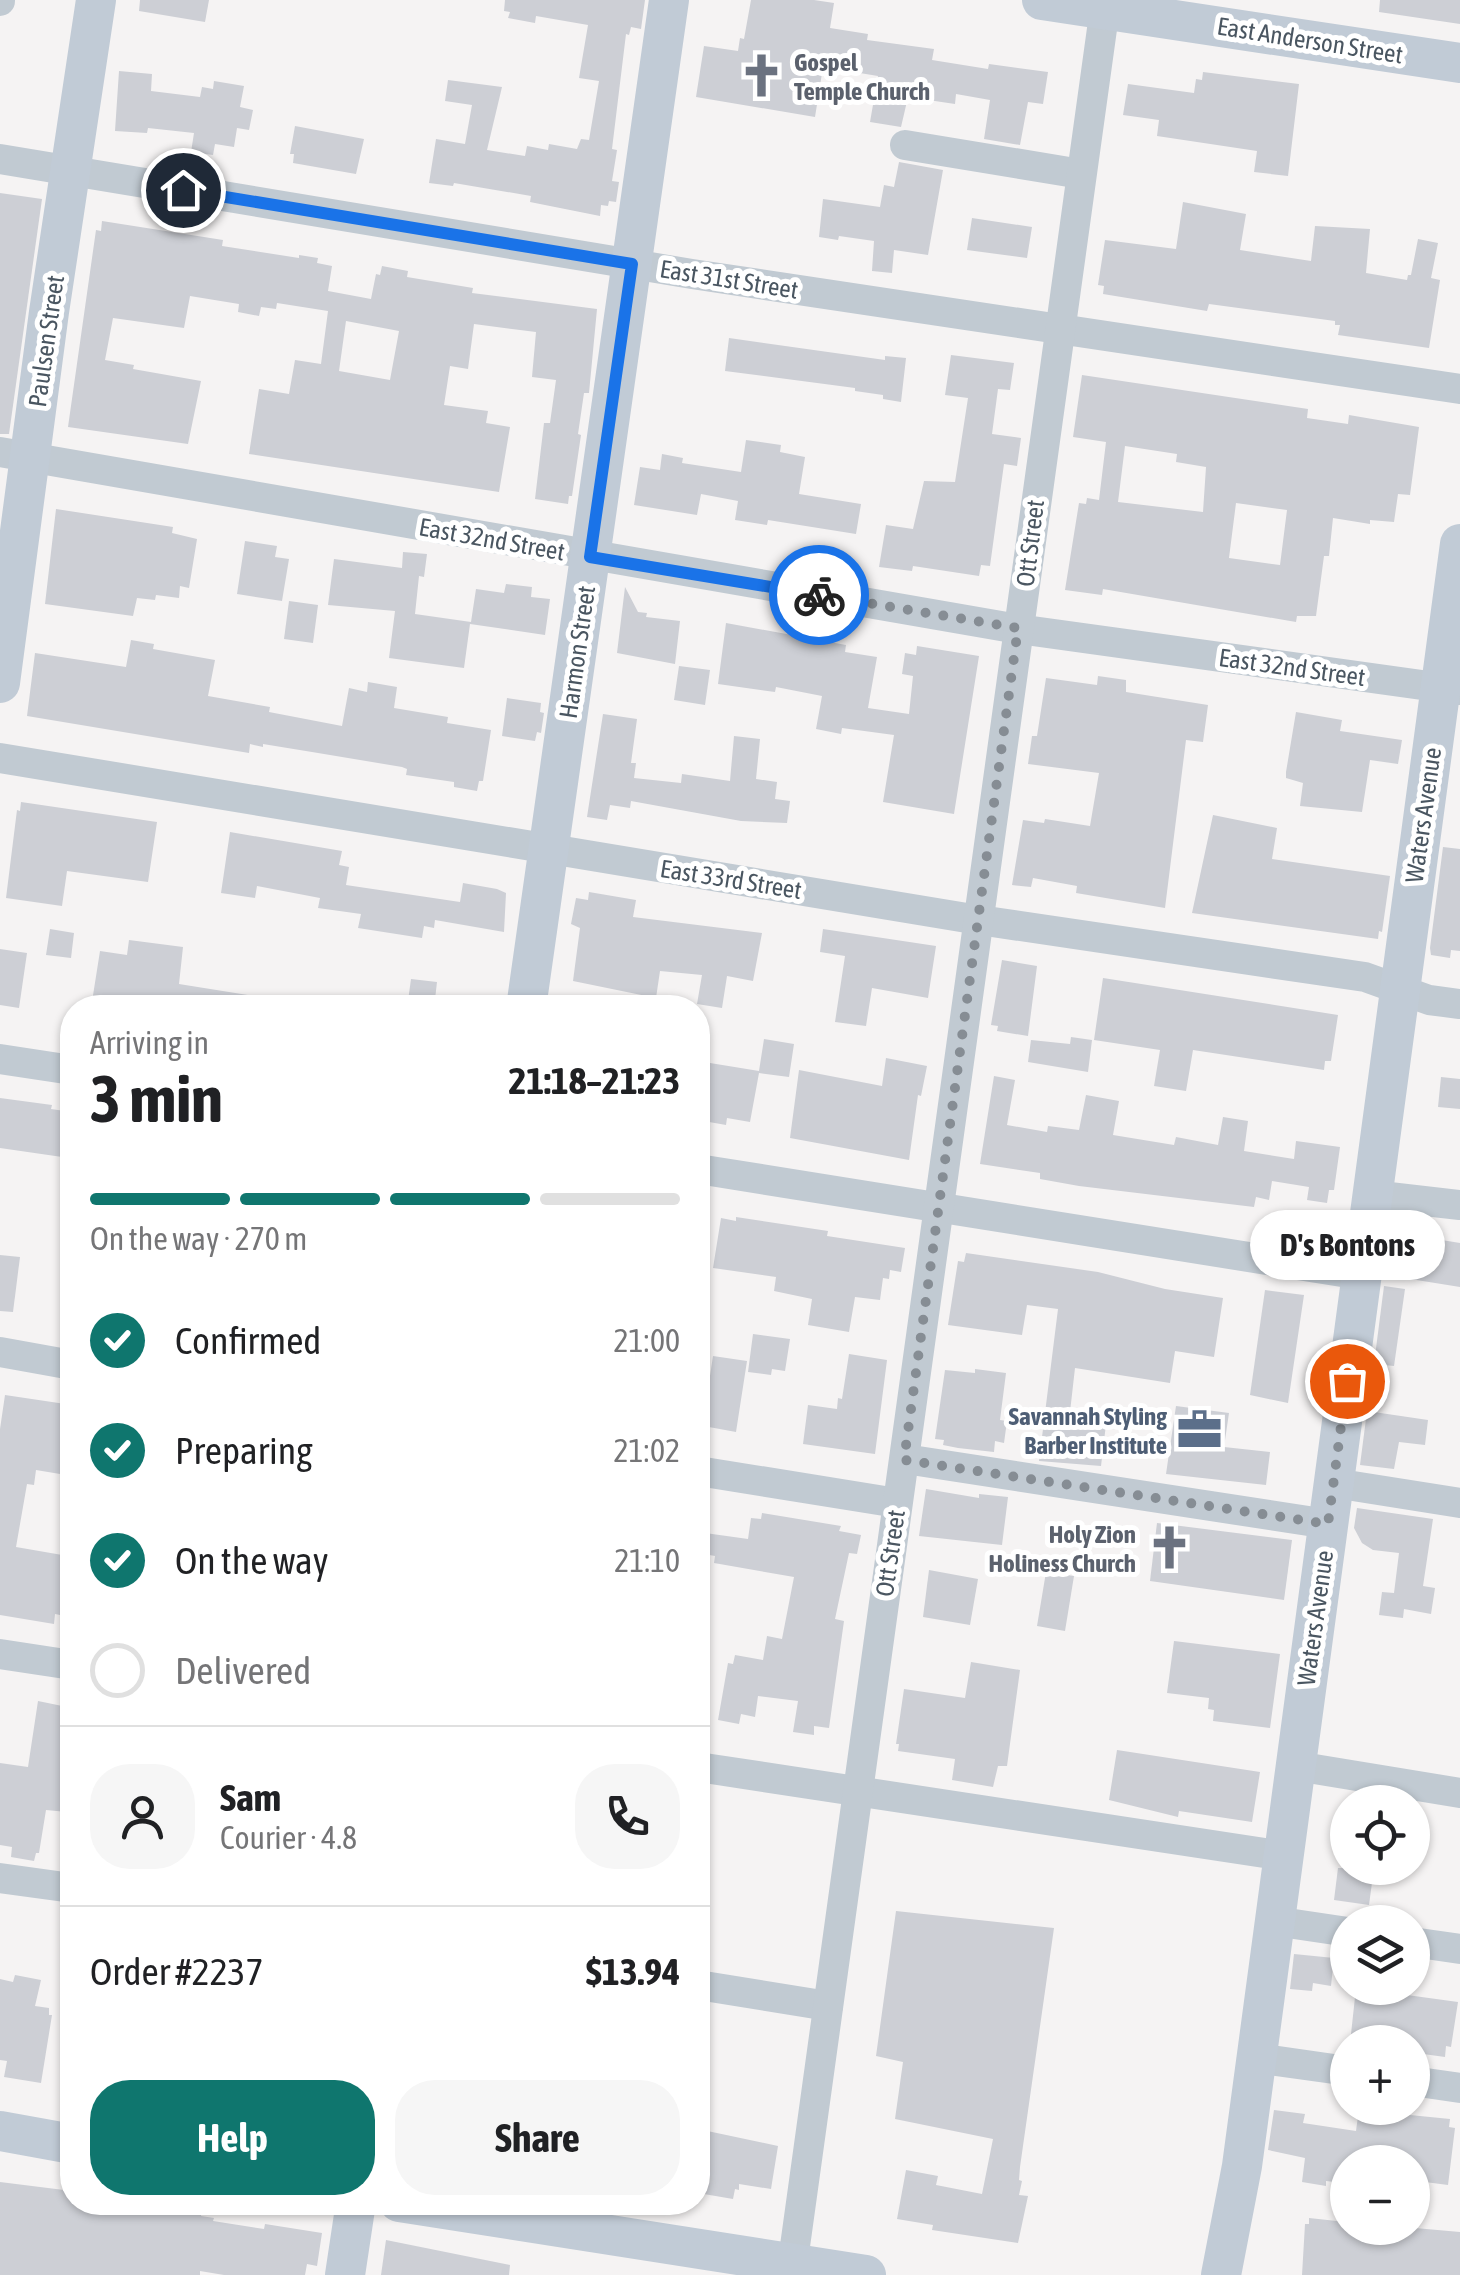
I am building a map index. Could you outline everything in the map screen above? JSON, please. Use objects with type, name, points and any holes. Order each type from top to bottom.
[{"type":"main road","name":"Paulsen Street","points":[[0,683],[14,454],[71,172],[96,0]]},
{"type":"main road","name":"Harmon Street","points":[[528,995],[669,0]]},
{"type":"main road","name":"East Anderson Street","points":[[1042,0],[1105,5],[1460,63]]},
{"type":"main road","name":"Waters Avenue","points":[[1221,2275],[1242,2166],[1399,988],[1450,689],[1460,544]]},
{"type":"main road","points":[[0,2131],[60,2142]]},
{"type":"main road","points":[[345,2275],[354,2215]]},
{"type":"main road","points":[[474,2215],[792,2269],[866,2275]]},
{"type":"street","name":"Ott Street","points":[[792,2269],[1105,5]]},
{"type":"street","points":[[905,145],[1082,174]]},
{"type":"street","name":"East 31st Street","points":[[0,160],[632,264],[1460,389]]},
{"type":"street","name":"East 32nd Street","points":[[14,454],[590,557],[1018,628],[1450,689]]},
{"type":"street","name":"East 33rd Street","points":[[0,758],[979,920],[1365,977],[1429,1000],[1460,1004]]},
{"type":"street","points":[[0,1059],[60,1068]]},
{"type":"street","points":[[710,1171],[1361,1275]]},
{"type":"street","points":[[1372,1195],[1460,1205]]},
{"type":"street","points":[[0,1352],[60,1362]]},
{"type":"street","points":[[904,1460],[1328,1524]]},
{"type":"street","points":[[710,1472],[897,1503]]},
{"type":"street","points":[[1334,1484],[1460,1502]]},
{"type":"street","points":[[0,1654],[60,1663]]},
{"type":"street","points":[[1296,1766],[1460,1793]]},
{"type":"street","points":[[710,1768],[1284,1856]]},
{"type":"street","points":[[0,1878],[60,1886]]},
{"type":"street","points":[[1274,1921],[1330,1929]]},
{"type":"street","points":[[1430,1945],[1460,1950]]},
{"type":"street","points":[[710,1987],[828,2006]]},
{"type":"street","points":[[1256,2058],[1330,2068]]},
{"type":"street","points":[[1430,2084],[1460,2088]]},
{"type":"building","points":[[140,0],[209,0],[205,22],[139,11]]},
{"type":"building","points":[[505,0],[645,0],[641,29],[631,27],[629,35],[626,34],[612,149],[617,150],[612,181],[619,182],[616,202],[601,205],[600,216],[530,202],[531,196],[454,183],[429,183],[436,139],[465,144],[472,105],[445,101],[448,80],[502,87],[487,150],[525,156],[527,146],[548,150],[549,144],[577,149],[581,139],[589,140],[599,81],[579,78],[588,25],[536,16],[535,23],[508,18]]},
{"type":"building","points":[[751,0],[834,3],[830,28],[868,34],[867,40],[934,49],[932,60],[988,69],[989,64],[1048,72],[1043,104],[1028,102],[1020,145],[984,139],[990,100],[956,94],[955,104],[908,97],[901,127],[870,122],[878,76],[823,67],[815,117],[696,97],[704,46],[738,51]]},
{"type":"building","points":[[1380,0],[1460,0],[1460,24],[1379,12]]},
{"type":"building","points":[[119,71],[152,74],[151,91],[200,97],[202,87],[213,89],[214,81],[244,86],[240,107],[253,110],[249,130],[237,128],[234,147],[215,144],[213,155],[191,152],[194,133],[148,128],[147,133],[115,131]]},
{"type":"building","points":[[1203,72],[1299,84],[1288,176],[1254,172],[1257,151],[1157,136],[1159,120],[1123,115],[1128,84],[1194,93],[1196,79],[1202,80]]},
{"type":"building","points":[[295,126],[364,139],[356,174],[293,163],[294,154],[290,154]]},
{"type":"building","points":[[899,162],[943,170],[928,255],[894,250],[892,273],[872,271],[874,241],[819,237],[823,199],[880,207],[884,185],[894,187]]},
{"type":"building","points":[[0,193],[42,199],[9,434],[0,434]]},
{"type":"building","points":[[1183,202],[1246,214],[1240,250],[1311,261],[1315,226],[1370,229],[1366,273],[1407,280],[1418,239],[1438,243],[1431,278],[1440,280],[1429,348],[1338,335],[1340,325],[1335,325],[1335,321],[1209,304],[1207,311],[1103,294],[1104,286],[1098,285],[1105,240],[1176,249]]},
{"type":"building","points":[[972,218],[1032,227],[1027,258],[967,250]]},
{"type":"building","points":[[102,221],[223,240],[222,246],[318,258],[317,263],[332,266],[328,291],[371,299],[376,274],[380,275],[382,266],[408,271],[407,277],[473,288],[472,293],[597,309],[589,393],[584,393],[578,434],[581,435],[568,504],[535,499],[544,423],[550,423],[556,380],[532,377],[536,332],[474,324],[468,369],[450,366],[444,405],[488,411],[486,423],[510,427],[499,492],[249,454],[259,389],[289,394],[295,360],[321,364],[328,311],[277,303],[276,309],[261,307],[259,316],[238,312],[239,304],[190,296],[184,328],[113,318],[105,360],[201,381],[188,444],[68,427],[96,230],[101,231]],"holes":[[[346,321],[399,331],[390,380],[339,371]]]},
{"type":"building","points":[[729,338],[885,360],[885,356],[906,358],[901,402],[855,388],[725,371]]},
{"type":"building","points":[[951,355],[1014,363],[1010,390],[998,389],[992,434],[1021,438],[1017,466],[1004,464],[990,566],[981,565],[979,576],[913,566],[912,571],[879,567],[886,525],[913,529],[924,481],[955,482],[968,398],[945,395]]},
{"type":"building","points":[[1082,375],[1308,409],[1307,418],[1348,424],[1349,415],[1419,427],[1410,495],[1398,494],[1394,522],[1370,520],[1370,524],[1333,518],[1316,616],[1297,616],[1296,622],[1103,589],[1102,595],[1065,590],[1079,503],[1086,504],[1087,498],[1099,500],[1106,442],[1073,437]],"holes":[[[1125,446],[1177,454],[1176,462],[1206,467],[1203,512],[1118,502]],[[1236,503],[1287,510],[1280,565],[1229,558]]]},
{"type":"building","points":[[746,440],[781,445],[780,452],[805,457],[799,494],[861,504],[856,534],[768,520],[767,525],[735,520],[738,501],[701,494],[697,515],[634,505],[640,467],[660,470],[662,454],[683,458],[682,463],[741,472]]},
{"type":"building","points":[[56,509],[173,527],[172,533],[197,539],[189,588],[180,586],[179,598],[137,598],[133,616],[45,604]]},
{"type":"building","points":[[245,541],[277,546],[275,557],[289,559],[282,601],[237,594]]},
{"type":"building","points":[[403,552],[427,554],[424,577],[419,576],[415,614],[471,622],[476,589],[504,593],[506,584],[532,587],[531,597],[550,599],[545,635],[470,624],[464,668],[389,658],[395,611],[328,605],[334,559],[402,568]]},
{"type":"building","points":[[625,587],[638,612],[647,613],[646,617],[680,621],[675,664],[617,653]]},
{"type":"building","points":[[289,601],[318,605],[313,643],[284,639]]},
{"type":"building","points":[[726,623],[846,645],[845,652],[877,657],[868,708],[909,714],[913,676],[902,674],[905,653],[916,655],[917,646],[979,656],[954,814],[883,802],[894,735],[842,728],[841,734],[816,729],[822,696],[776,687],[775,692],[718,684]]},
{"type":"building","points":[[131,640],[154,644],[153,649],[215,660],[208,696],[342,726],[349,688],[367,692],[368,682],[397,687],[394,708],[448,717],[447,723],[491,730],[483,781],[479,781],[477,791],[454,787],[454,782],[406,775],[407,769],[402,767],[312,752],[250,744],[249,753],[27,716],[35,653],[126,667]]},
{"type":"building","points":[[679,666],[710,670],[705,705],[674,700]]},
{"type":"building","points":[[1098,676],[1126,680],[1126,692],[1208,705],[1203,742],[1186,740],[1165,908],[1076,893],[1077,886],[1033,878],[1031,887],[1012,885],[1023,820],[1090,826],[1099,773],[1028,764],[1032,736],[1037,736],[1046,678],[1097,685]]},
{"type":"building","points":[[507,698],[541,703],[541,733],[537,732],[535,741],[502,736]]},
{"type":"building","points":[[1296,712],[1342,720],[1340,731],[1402,740],[1398,764],[1370,760],[1362,812],[1300,806],[1303,783],[1286,778]]},
{"type":"building","points":[[603,714],[637,719],[631,763],[636,763],[634,778],[681,783],[682,774],[730,781],[734,736],[760,739],[756,779],[777,782],[775,799],[790,801],[787,823],[741,821],[631,801],[630,808],[610,805],[607,820],[587,817]]},
{"type":"building","points":[[21,802],[157,822],[148,882],[67,871],[62,906],[6,898]]},
{"type":"building","points":[[1213,815],[1277,828],[1272,859],[1390,876],[1378,939],[1192,913]]},
{"type":"building","points":[[230,832],[342,851],[339,865],[349,867],[346,885],[460,902],[463,883],[497,889],[506,893],[504,932],[435,920],[434,928],[424,926],[422,938],[358,928],[361,914],[318,908],[320,898],[257,886],[255,898],[221,893]]},
{"type":"building","points":[[1443,847],[1460,849],[1460,951],[1451,950],[1450,958],[1431,955],[1430,948]]},
{"type":"building","points":[[589,892],[636,900],[633,917],[762,933],[753,981],[727,976],[722,1008],[710,1006],[710,995],[699,995],[702,975],[660,971],[656,995],[573,981],[580,928],[571,924],[576,898],[588,900]]},
{"type":"building","points":[[50,929],[74,933],[71,958],[46,955]]},
{"type":"building","points":[[823,929],[936,946],[928,998],[872,988],[866,1026],[835,1022],[845,956],[820,952]]},
{"type":"building","points":[[129,940],[183,947],[179,984],[248,995],[93,995],[100,951],[127,955]]},
{"type":"building","points":[[0,949],[27,953],[19,1008],[0,1005]]},
{"type":"building","points":[[1002,960],[1037,966],[1028,1036],[997,1031],[998,1026],[991,1025]]},
{"type":"building","points":[[1103,978],[1338,1015],[1331,1061],[1325,1061],[1324,1070],[1193,1050],[1186,1091],[1154,1086],[1160,1050],[1094,1040]]},
{"type":"building","points":[[411,979],[437,982],[436,995],[409,995]]},
{"type":"building","points":[[1071,1037],[1092,1040],[1088,1072],[1028,1062],[1031,1040],[1070,1044]]},
{"type":"building","points":[[764,1039],[794,1044],[789,1077],[759,1073],[750,1122],[727,1118],[726,1125],[710,1122],[710,1063],[759,1071]]},
{"type":"building","points":[[886,1058],[927,1066],[921,1096],[918,1095],[909,1160],[790,1138],[799,1070],[882,1086]]},
{"type":"building","points":[[994,1076],[1015,1080],[1007,1125],[1047,1132],[1048,1126],[1079,1130],[1086,1095],[1119,1101],[1113,1135],[1174,1145],[1176,1137],[1218,1145],[1223,1117],[1248,1121],[1244,1151],[1294,1159],[1296,1141],[1340,1147],[1334,1190],[1329,1190],[1327,1203],[1307,1200],[1309,1187],[1272,1181],[1269,1200],[1256,1197],[1254,1207],[1079,1186],[1040,1179],[1040,1173],[980,1164]]},
{"type":"building","points":[[1441,1077],[1460,1079],[1460,1109],[1438,1107]]},
{"type":"building","points":[[0,1098],[52,1105],[51,1109],[60,1110],[60,1157],[0,1148]]},
{"type":"building","points":[[736,1217],[905,1248],[901,1272],[890,1270],[889,1279],[883,1278],[880,1300],[855,1297],[849,1332],[808,1325],[812,1299],[774,1291],[776,1277],[713,1268],[721,1218],[736,1221]]},
{"type":"building","points":[[1411,1235],[1460,1243],[1460,1287],[1404,1278]]},
{"type":"building","points":[[966,1253],[1098,1272],[1223,1298],[1214,1357],[1175,1351],[1170,1383],[1075,1368],[1070,1412],[1107,1416],[1101,1466],[1039,1461],[1058,1309],[1027,1305],[1022,1335],[948,1325],[958,1261],[964,1262]]},
{"type":"building","points":[[0,1255],[20,1257],[13,1312],[0,1311]]},
{"type":"building","points":[[1384,1286],[1405,1289],[1394,1366],[1374,1364]]},
{"type":"building","points":[[1265,1290],[1304,1295],[1288,1403],[1250,1395]]},
{"type":"building","points":[[753,1334],[790,1339],[785,1371],[772,1369],[771,1375],[748,1372]]},
{"type":"building","points":[[849,1354],[887,1360],[875,1454],[803,1444],[808,1405],[837,1409]]},
{"type":"building","points":[[713,1356],[747,1361],[736,1432],[710,1427]]},
{"type":"building","points":[[975,1369],[1006,1373],[1000,1420],[1007,1421],[1004,1443],[995,1441],[994,1452],[943,1445],[944,1440],[935,1439],[945,1370],[975,1373]]},
{"type":"building","points":[[5,1395],[60,1403],[60,1474],[36,1470],[34,1485],[27,1484],[16,1547],[60,1555],[60,1615],[55,1614],[54,1624],[0,1615],[0,1429]]},
{"type":"building","name":"Savannah Styling Barber Institute","points":[[1176,1406],[1229,1413],[1224,1447],[1270,1452],[1266,1485],[1166,1474]]},
{"type":"building","points":[[1367,1411],[1428,1420],[1425,1445],[1399,1442],[1394,1469],[1360,1465]]},
{"type":"building","points":[[926,1489],[979,1498],[979,1494],[1008,1497],[1002,1545],[919,1536]]},
{"type":"building","points":[[1357,1508],[1433,1519],[1423,1586],[1435,1588],[1431,1614],[1404,1609],[1403,1618],[1379,1615],[1382,1592],[1394,1593],[1399,1553],[1373,1550],[1362,1543],[1354,1528]]},
{"type":"building","points":[[762,1513],[841,1526],[839,1531],[861,1535],[857,1554],[849,1553],[835,1619],[844,1621],[829,1728],[814,1726],[814,1735],[793,1732],[798,1701],[758,1696],[755,1717],[741,1714],[739,1724],[718,1720],[728,1663],[733,1664],[735,1655],[763,1660],[767,1636],[782,1639],[794,1577],[714,1563],[710,1534],[748,1539],[751,1518],[761,1519]]},
{"type":"building","points":[[1157,1523],[1292,1540],[1284,1600],[1150,1581]]},
{"type":"building","points":[[929,1570],[978,1579],[970,1625],[923,1617]]},
{"type":"building","points":[[1046,1572],[1074,1576],[1065,1631],[1037,1626]]},
{"type":"building","points":[[1174,1641],[1280,1654],[1270,1728],[1213,1721],[1209,1698],[1167,1693]]},
{"type":"building","points":[[971,1662],[1020,1670],[1007,1766],[998,1766],[993,1787],[952,1780],[955,1759],[898,1751],[896,1744],[904,1689],[965,1698]]},
{"type":"building","points":[[38,1701],[60,1706],[60,1811],[46,1810],[39,1853],[34,1861],[11,1857],[12,1847],[0,1845],[0,1763],[28,1767]]},
{"type":"building","points":[[1117,1750],[1260,1772],[1252,1822],[1179,1811],[1178,1817],[1109,1800]]},
{"type":"building","points":[[1336,1885],[1372,1885],[1369,1905],[1334,1900]]},
{"type":"building","points":[[896,1911],[1054,1928],[1020,2167],[1019,2195],[1028,2196],[1018,2243],[932,2230],[933,2225],[897,2219],[906,2170],[938,2176],[936,2185],[982,2194],[993,2139],[895,2119],[903,2062],[876,2056]]},
{"type":"building","points":[[1294,1954],[1330,1958],[1330,1986],[1313,1983],[1312,1991],[1290,1989]]},
{"type":"building","points":[[15,1975],[41,1980],[35,2006],[49,2008],[52,2015],[41,2083],[4,2077],[7,2061],[0,2060],[0,1979],[13,1982]]},
{"type":"building","points":[[1430,1998],[1458,2002],[1451,2047],[1446,2046],[1445,2057],[1430,2055],[1430,2025],[1352,2025],[1354,2005],[1430,2005]]},
{"type":"building","points":[[1274,2110],[1305,2114],[1303,2123],[1356,2131],[1357,2125],[1430,2125],[1430,2117],[1450,2119],[1449,2127],[1455,2128],[1448,2185],[1430,2183],[1430,2145],[1330,2145],[1330,2181],[1326,2181],[1326,2186],[1302,2182],[1305,2158],[1268,2150]]},
{"type":"building","points":[[710,2132],[778,2146],[771,2189],[739,2184],[733,2199],[710,2195]]},
{"type":"building","points":[[0,2182],[60,2190],[60,2215],[201,2215],[214,2218],[213,2221],[264,2229],[265,2224],[322,2233],[317,2266],[307,2264],[305,2275],[224,2275],[200,2271],[200,2275],[0,2275]]},
{"type":"building","points":[[1309,2218],[1330,2220],[1330,2245],[1430,2245],[1430,2229],[1460,2232],[1460,2275],[1302,2275],[1305,2224],[1309,2224]]},
{"type":"building","points":[[386,2240],[510,2265],[509,2275],[381,2275]]},
{"type":"way so far","points":[[819,595],[1018,628],[904,1460],[1328,1524],[1347,1381]]},
{"type":"place","name":"Gospel Temple Church","points":[[761,76]]},
{"type":"place","name":"D's Bontons","points":[[1347,1381]]},
{"type":"place","name":"Savannah Styling Barber Institute","points":[[1200,1430]]},
{"type":"place","name":"Holy Zion Holiness Church","points":[[1169,1548]]},
{"type":"route","points":[[183,190],[632,264],[590,557],[819,595]]}]
